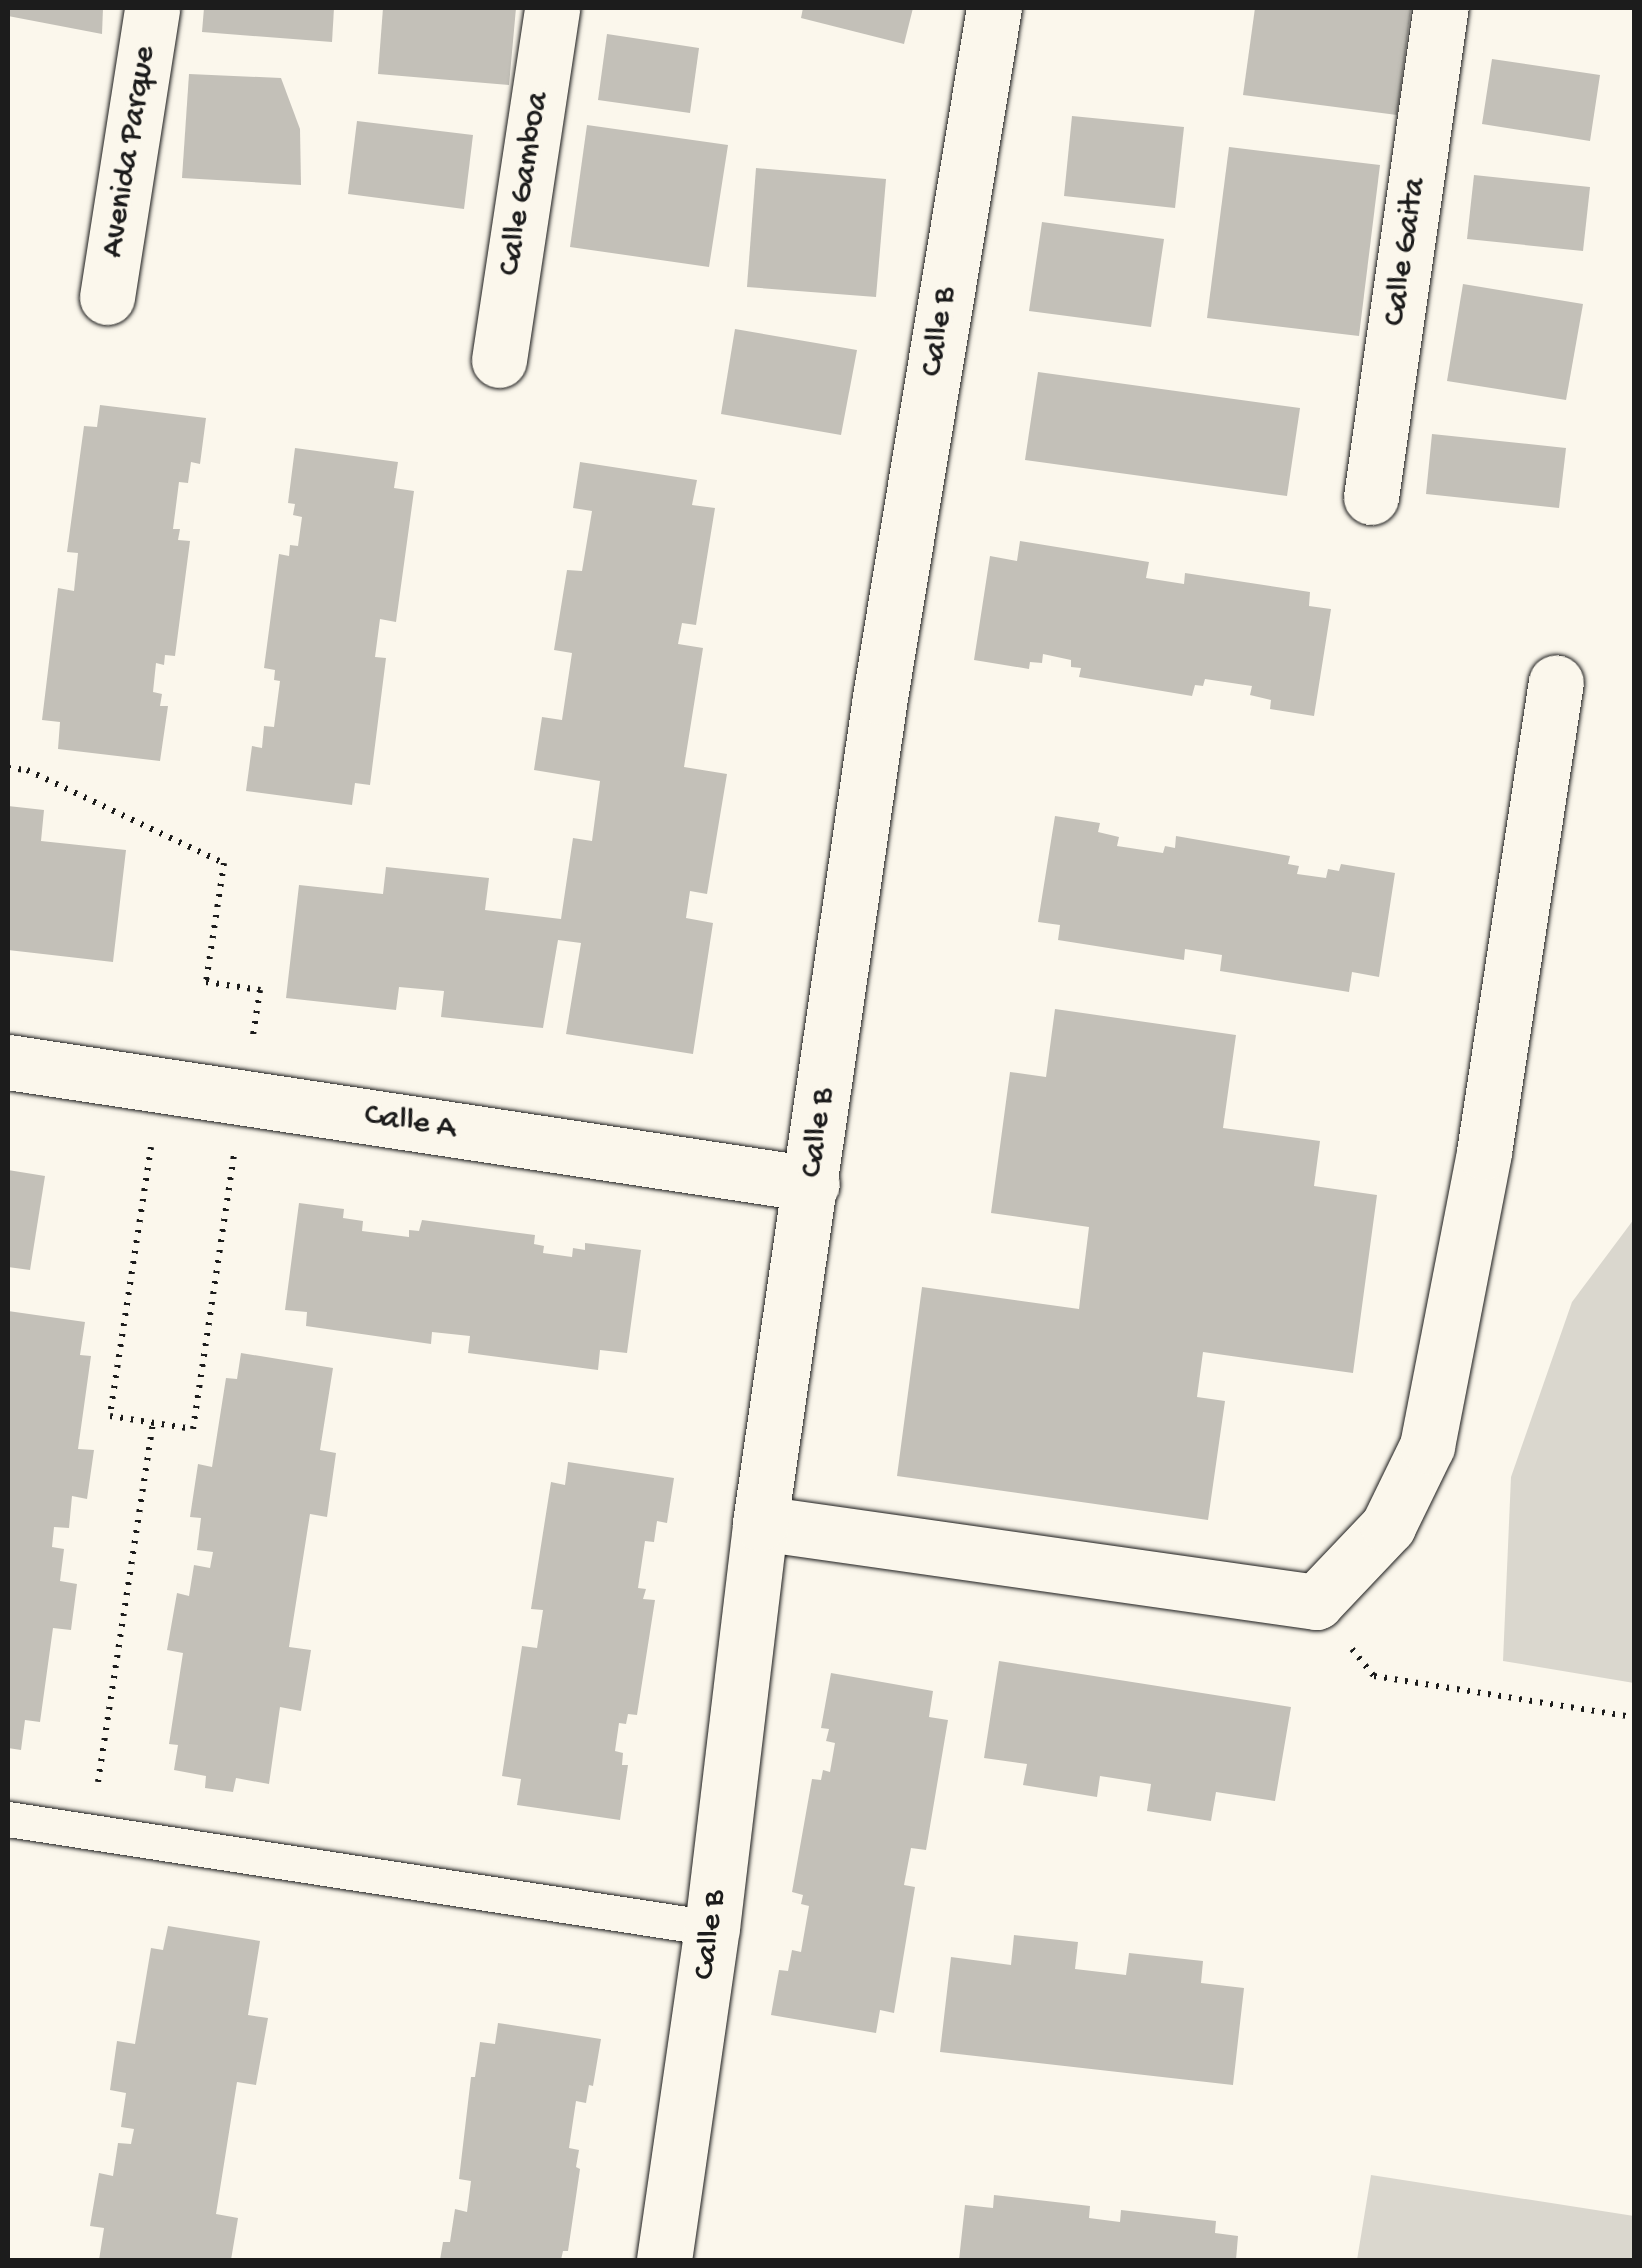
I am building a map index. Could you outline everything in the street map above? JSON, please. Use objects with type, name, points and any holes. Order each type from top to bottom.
[{"type":"street","name":"Avenida Parque","points":[[107,297],[152,8]]},
{"type":"street","name":"Calle Gamboa","points":[[498,360],[552,8]]},
{"type":"street","name":"Calle B","points":[[664,2260],[712,1928],[760,1524],[880,698],[994,8]]},
{"type":"street","name":"Calle Gaita","points":[[1370,498],[1442,8]]},
{"type":"street","points":[[760,1524],[1316,1602],[1388,1526],[1427,1446],[1484,1152],[1556,682]]},
{"type":"street","name":"Calle A","points":[[8,1062],[812,1184]]},
{"type":"lane","points":[[8,1819],[712,1928]]},
{"type":"path","points":[[90,1832],[153,1423]]},
{"type":"path","points":[[1316,1602],[1374,1676],[1634,1717]]},
{"type":"shaded area","points":[[1634,1219],[1634,1683],[1503,1661],[1511,1477],[1572,1302]]},
{"type":"shaded area","points":[[1371,2175],[1634,2216],[1634,2260],[1357,2260]]},
{"type":"building","points":[[8,8],[103,8],[102,34],[8,16]]},
{"type":"building","points":[[204,8],[334,8],[332,42],[202,32]]},
{"type":"building","points":[[383,8],[516,8],[509,85],[378,74]]},
{"type":"building","points":[[803,8],[913,8],[904,44],[801,18]]},
{"type":"building","points":[[1255,8],[1411,8],[1397,115],[1243,95]]},
{"type":"building","points":[[607,34],[699,48],[690,113],[598,100]]},
{"type":"building","points":[[1492,59],[1600,75],[1590,141],[1482,124]]},
{"type":"building","points":[[189,74],[281,78],[300,129],[301,185],[182,178]]},
{"type":"building","points":[[1072,116],[1184,127],[1175,208],[1064,196]]},
{"type":"building","points":[[357,121],[473,135],[464,209],[348,194]]},
{"type":"building","points":[[587,125],[728,145],[709,267],[570,247]]},
{"type":"building","points":[[1229,147],[1380,165],[1359,336],[1207,318]]},
{"type":"building","points":[[756,168],[886,179],[876,297],[747,287]]},
{"type":"building","points":[[1474,175],[1590,187],[1583,251],[1467,239]]},
{"type":"building","points":[[1042,222],[1164,239],[1151,327],[1029,311]]},
{"type":"building","points":[[1463,284],[1583,304],[1566,400],[1447,381]]},
{"type":"building","points":[[735,329],[857,350],[841,435],[721,414]]},
{"type":"building","points":[[1038,372],[1300,408],[1287,496],[1025,460]]},
{"type":"building","points":[[100,405],[206,418],[200,464],[191,462],[188,483],[179,482],[173,529],[180,529],[178,540],[190,541],[175,656],[165,655],[164,665],[156,663],[153,692],[162,694],[160,706],[168,706],[160,761],[58,749],[60,722],[42,720],[58,588],[74,591],[78,553],[67,552],[84,426],[97,427]]},
{"type":"building","points":[[1432,434],[1566,448],[1559,508],[1426,494]]},
{"type":"building","points":[[295,448],[398,462],[394,488],[414,491],[396,622],[380,619],[375,657],[386,658],[370,785],[355,783],[352,805],[246,791],[252,746],[262,748],[264,726],[274,727],[280,681],[274,680],[275,670],[264,668],[279,554],[289,556],[290,545],[298,546],[302,517],[293,515],[295,504],[288,503]]},
{"type":"building","points":[[580,462],[697,480],[692,505],[715,508],[696,625],[682,623],[678,644],[703,648],[684,767],[727,774],[707,894],[690,891],[686,918],[713,923],[693,1054],[566,1034],[581,943],[558,940],[543,1028],[441,1017],[444,991],[399,987],[396,1010],[286,998],[299,885],[383,894],[386,867],[489,878],[485,910],[561,919],[573,838],[592,841],[600,781],[534,770],[542,717],[562,720],[572,653],[554,650],[567,570],[582,571],[592,511],[573,508]]},
{"type":"building","points":[[1020,541],[1149,562],[1146,578],[1184,584],[1185,573],[1310,592],[1309,606],[1331,609],[1314,716],[1270,709],[1271,700],[1250,695],[1252,686],[1205,679],[1203,686],[1195,685],[1192,696],[1079,677],[1081,668],[1071,667],[1071,660],[1043,654],[1042,663],[1030,662],[1029,669],[974,660],[990,556],[1017,561]]},
{"type":"building","points":[[8,806],[44,810],[41,841],[126,850],[113,962],[8,950]]},
{"type":"building","points":[[1055,816],[1100,823],[1098,832],[1119,837],[1117,846],[1163,853],[1165,846],[1175,848],[1176,836],[1290,856],[1288,864],[1299,866],[1297,874],[1326,878],[1328,869],[1339,871],[1341,864],[1395,873],[1379,977],[1352,972],[1349,992],[1220,971],[1222,955],[1185,949],[1184,960],[1058,940],[1060,925],[1038,922]]},
{"type":"building","points":[[1055,1009],[1236,1035],[1223,1128],[1320,1141],[1314,1186],[1377,1195],[1353,1373],[1203,1352],[1197,1397],[1225,1401],[1208,1520],[897,1476],[922,1287],[1079,1309],[1089,1227],[991,1213],[1010,1072],[1046,1077]]},
{"type":"building","points":[[8,1170],[45,1176],[30,1270],[8,1267]]},
{"type":"building","points":[[299,1203],[344,1209],[343,1218],[363,1221],[362,1231],[409,1237],[409,1230],[419,1231],[422,1220],[535,1235],[534,1244],[544,1246],[543,1253],[572,1257],[573,1248],[585,1250],[585,1243],[641,1250],[627,1353],[600,1350],[598,1370],[468,1353],[470,1336],[432,1332],[431,1344],[306,1326],[307,1312],[285,1310]]},
{"type":"building","points":[[8,1311],[85,1322],[80,1355],[91,1356],[78,1449],[94,1450],[87,1499],[72,1496],[69,1528],[54,1527],[52,1547],[64,1549],[60,1581],[77,1584],[71,1630],[53,1628],[40,1722],[25,1720],[21,1750],[8,1748]]},
{"type":"building","points":[[241,1353],[333,1368],[320,1450],[336,1453],[327,1517],[310,1514],[289,1647],[311,1650],[301,1711],[280,1707],[269,1784],[236,1778],[233,1792],[205,1788],[206,1776],[174,1770],[178,1745],[169,1744],[183,1653],[167,1650],[177,1593],[189,1596],[194,1565],[210,1568],[213,1552],[197,1550],[201,1518],[190,1517],[198,1464],[212,1467],[226,1378],[237,1379]]},
{"type":"building","points":[[568,1462],[674,1478],[667,1523],[657,1521],[654,1542],[645,1541],[638,1588],[646,1589],[643,1599],[655,1600],[637,1715],[628,1714],[626,1724],[619,1723],[615,1751],[623,1753],[622,1765],[628,1765],[620,1820],[517,1805],[521,1779],[502,1776],[522,1646],[537,1648],[543,1610],[531,1609],[551,1482],[565,1485]]},
{"type":"building","points":[[999,1661],[1291,1707],[1275,1801],[1216,1792],[1211,1821],[1147,1811],[1151,1784],[1100,1776],[1097,1797],[1023,1785],[1027,1764],[984,1758]]},
{"type":"building","points":[[831,1673],[933,1691],[929,1717],[948,1720],[926,1850],[911,1848],[904,1885],[915,1887],[894,2013],[880,2010],[876,2033],[771,2015],[779,1970],[788,1971],[792,1950],[801,1952],[809,1906],[801,1904],[803,1895],[792,1892],[812,1779],[821,1780],[823,1770],[830,1772],[835,1743],[826,1741],[829,1729],[821,1728]]},
{"type":"building","points":[[168,1926],[260,1941],[248,2015],[268,2018],[256,2085],[237,2082],[216,2214],[238,2218],[231,2260],[99,2260],[104,2228],[90,2226],[99,2173],[113,2176],[118,2143],[131,2144],[134,2129],[121,2127],[126,2093],[110,2090],[117,2041],[135,2044],[151,1948],[163,1950]]},
{"type":"building","points":[[1014,1935],[1078,1942],[1075,1969],[1126,1975],[1129,1953],[1203,1961],[1201,1983],[1244,1988],[1233,2085],[940,2052],[951,1957],[1011,1965]]},
{"type":"building","points":[[498,2023],[601,2039],[593,2086],[589,2085],[586,2103],[576,2101],[569,2148],[579,2150],[576,2167],[580,2169],[568,2251],[563,2251],[561,2260],[440,2260],[443,2242],[450,2242],[455,2209],[467,2212],[471,2181],[459,2179],[471,2077],[475,2077],[480,2042],[495,2044]]},
{"type":"building","points":[[994,2195],[1090,2206],[1089,2218],[1120,2222],[1121,2210],[1216,2221],[1215,2233],[1238,2236],[1236,2260],[959,2260],[965,2205],[993,2208]]}]
